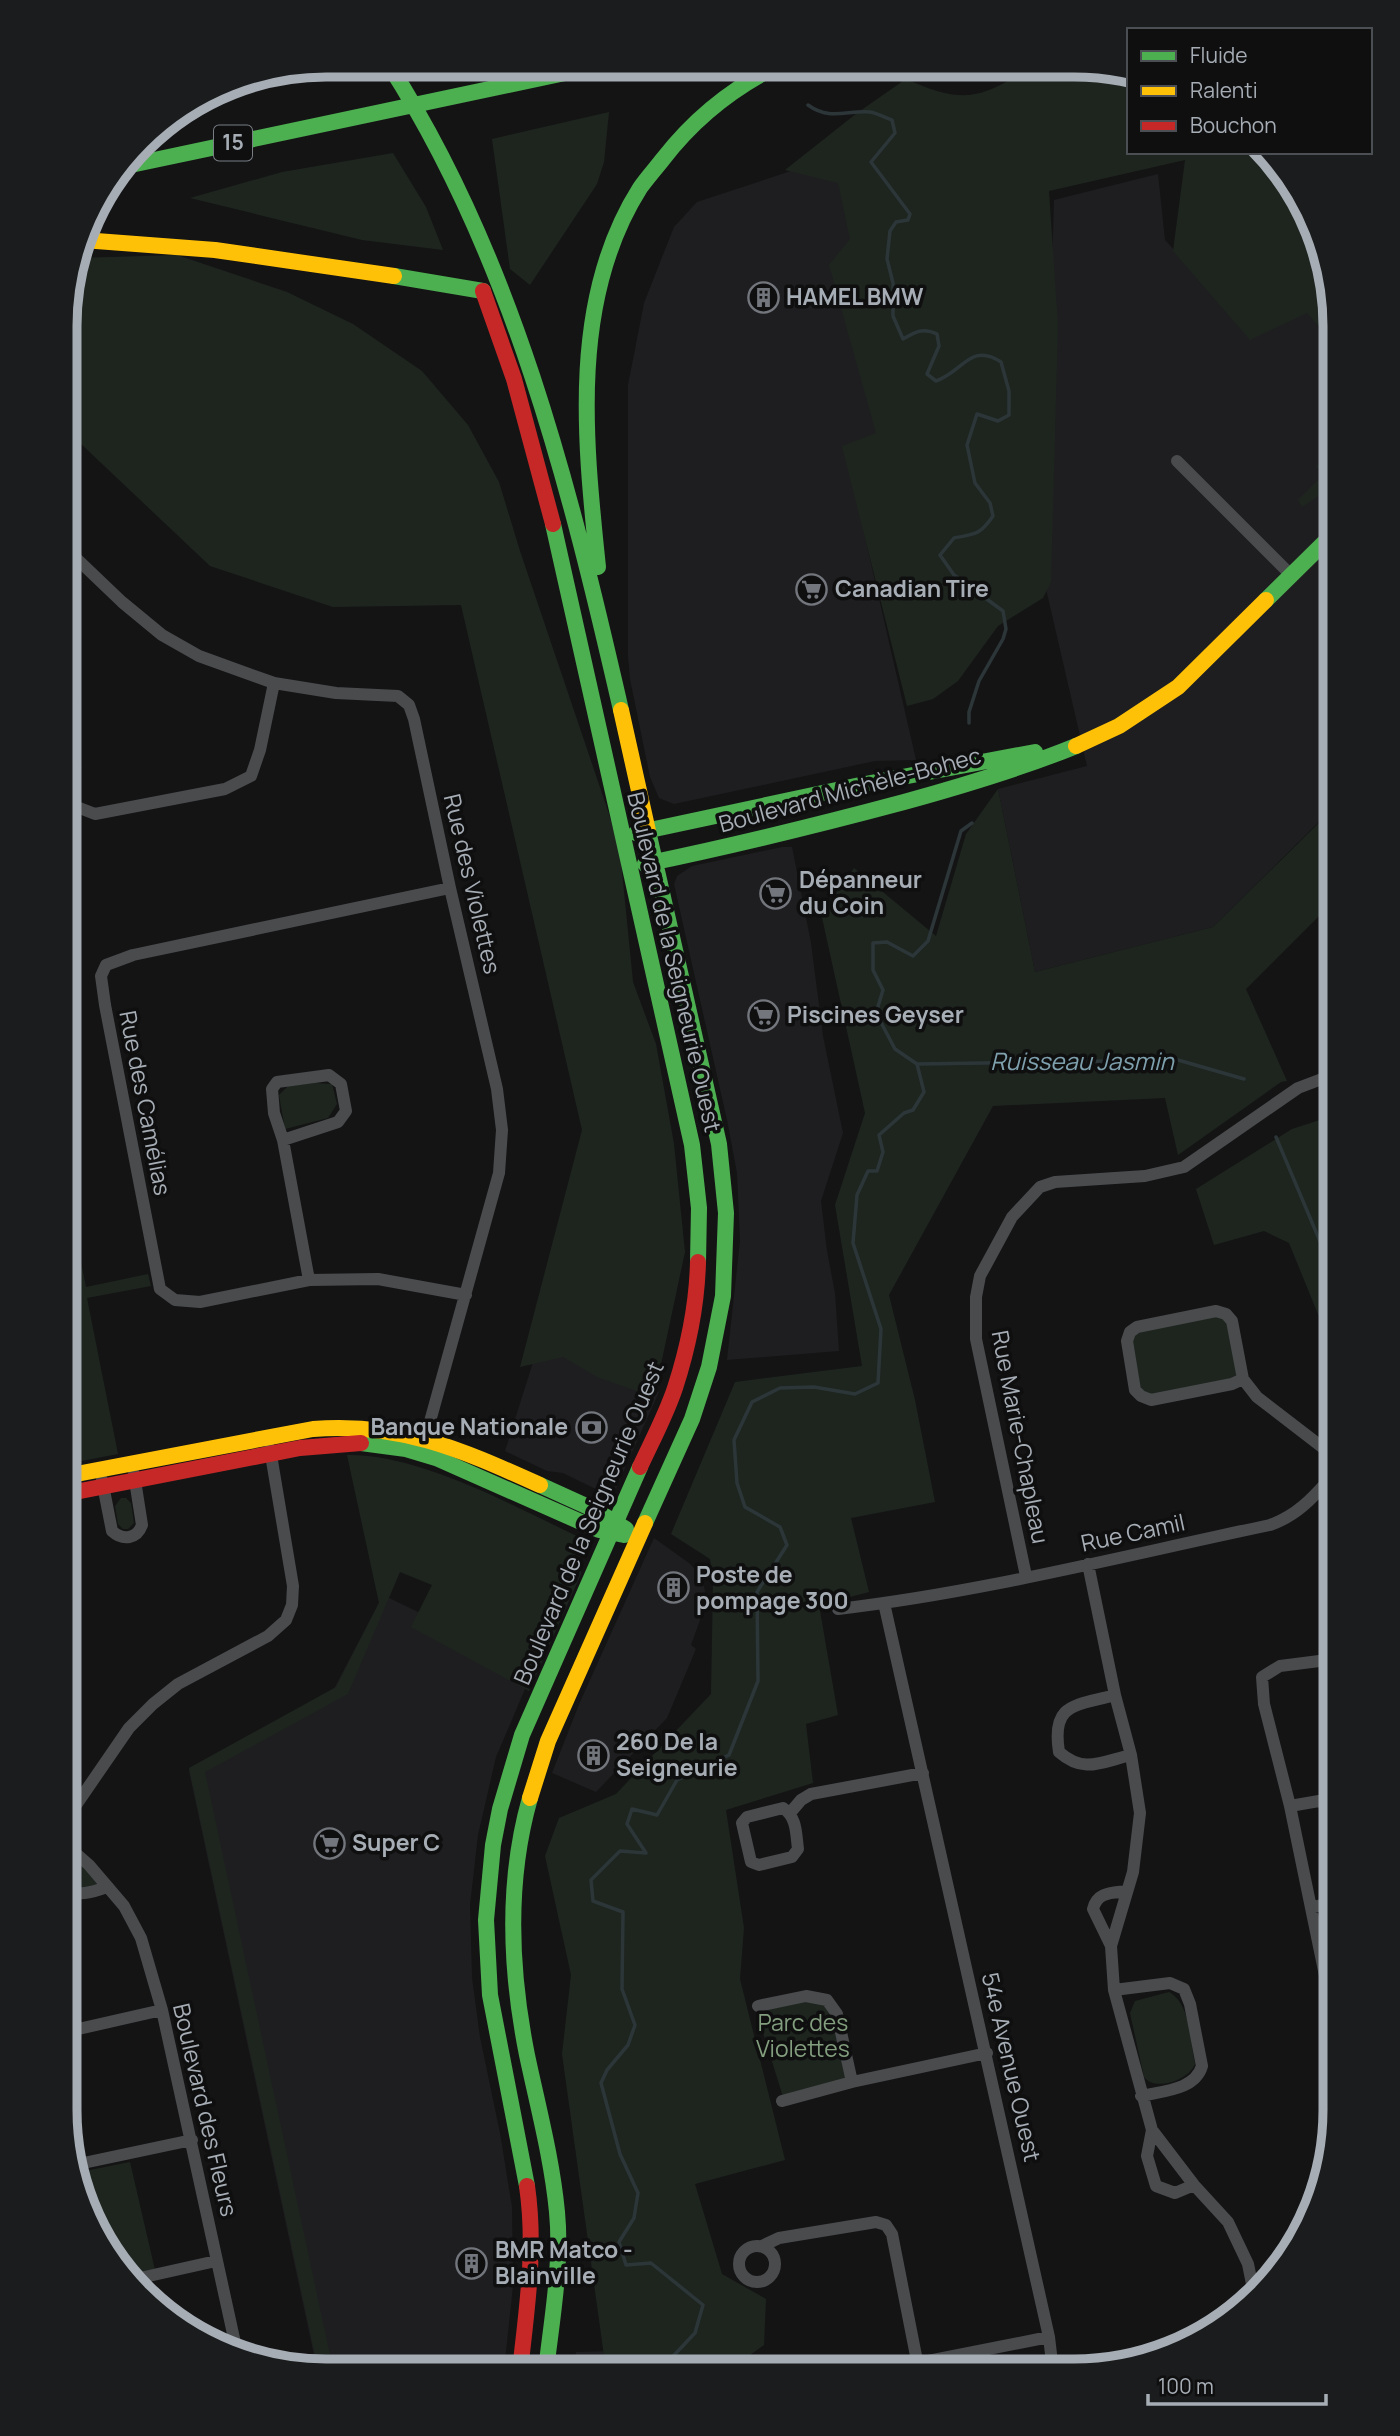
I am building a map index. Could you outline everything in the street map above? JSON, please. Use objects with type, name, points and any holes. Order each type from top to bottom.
[{"type":"main road","points":[[606,644],[591,498],[587,408],[589,340],[605,262],[627,211],[670,149],[712,107],[756,77]]},
{"type":"main road","points":[[380,78],[422,151],[464,242]]},
{"type":"main road","points":[[397,78],[455,183],[502,296],[543,413],[606,644]]},
{"type":"main road","name":"15","points":[[138,163],[544,78]]},
{"type":"main road","name":"Boulevard de la Seigneurie Ouest","points":[[92,240],[166,244],[481,285],[535,446],[683,1104],[699,1194],[700,1263],[688,1344],[666,1412],[535,1704],[512,1764],[492,1843],[485,1921],[491,2000],[526,2179],[532,2236],[529,2296],[521,2359]]},
{"type":"main road","name":"Boulevard Michèle-Bohec","points":[[630,867],[811,827],[996,776],[1126,723],[1169,694],[1323,544]]},
{"type":"main road","name":"Boulevard de la Seigneurie Ouest","points":[[547,2359],[557,2274],[558,2229],[553,2183],[516,1989],[512,1921],[520,1834],[533,1783],[556,1722],[692,1419],[711,1359],[725,1280],[727,1230],[725,1192],[716,1129],[606,644]]},
{"type":"main road","name":"Boulevard Michèle-Bohec","points":[[622,836],[990,759],[1077,745]]},
{"type":"main road","points":[[804,798],[811,827]]},
{"type":"main road","points":[[699,1194],[725,1192]]},
{"type":"main road","points":[[77,1474],[326,1427],[390,1429],[426,1437],[470,1453],[606,1515],[615,1528]]},
{"type":"main road","points":[[77,1492],[311,1446],[352,1443],[421,1453],[599,1530],[615,1528],[638,1538]]},
{"type":"main road","points":[[485,1921],[512,1921]]},
{"type":"main road","points":[[508,2092],[534,2087]]},
{"type":"street","points":[[1177,461],[1291,575]]},
{"type":"street","name":"Rue des Violettes","points":[[77,559],[162,635],[199,656],[274,683],[336,693],[398,696],[409,705],[497,1089],[502,1130],[499,1173],[421,1453]]},
{"type":"street","points":[[77,806],[95,814],[225,789],[251,776],[260,750],[274,683]]},
{"type":"street","name":"Rue des Camélias","points":[[450,888],[133,955],[106,965],[101,976],[104,1005],[160,1289],[175,1300],[200,1302],[309,1280],[378,1279],[466,1295]]},
{"type":"street","points":[[283,1140],[338,1122],[346,1111],[341,1084],[329,1075],[277,1082],[272,1089],[274,1113],[283,1140],[309,1280]]},
{"type":"street","name":"Rue Marie-Chapleau","points":[[1026,1576],[976,1339],[976,1297],[980,1276],[1012,1217],[1040,1187],[1055,1182],[1145,1176],[1184,1167],[1298,1088],[1323,1079]]},
{"type":"street","points":[[1243,1379],[1233,1384],[1151,1400],[1141,1396],[1135,1390],[1126,1341],[1129,1332],[1137,1326],[1216,1311],[1226,1314],[1232,1321],[1243,1379],[1256,1397],[1323,1448]]},
{"type":"street","points":[[77,1804],[129,1728],[153,1704],[178,1684],[268,1636],[286,1620],[292,1605],[293,1586],[268,1437]]},
{"type":"street","points":[[100,1469],[112,1531],[128,1538],[136,1534],[142,1525],[132,1464]]},
{"type":"street","name":"Rue Camil","points":[[838,1609],[884,1603],[1088,1564],[1270,1525],[1303,1509],[1323,1486]]},
{"type":"street","points":[[1088,1564],[1115,1695],[1131,1755],[1140,1813],[1133,1872],[1111,1946],[1114,1990],[1152,2130],[1194,2185],[1228,2222],[1248,2264],[1252,2284]]},
{"type":"street","name":"54e Avenue Ouest","points":[[884,1603],[987,2053],[1052,2359]]},
{"type":"street","points":[[1323,1661],[1280,1666],[1262,1677],[1264,1704],[1290,1806],[1323,1966]]},
{"type":"street","points":[[1115,1695],[1068,1708],[1059,1717],[1056,1734],[1059,1752],[1070,1762],[1083,1766],[1131,1755]]},
{"type":"street","points":[[790,1813],[801,1800],[811,1794],[923,1773]]},
{"type":"street","points":[[1290,1806],[1319,1801],[1323,1803]]},
{"type":"street","points":[[783,1808],[790,1813],[794,1821],[798,1849],[792,1857],[759,1865],[751,1862],[742,1823],[747,1816],[783,1808]]},
{"type":"street","name":"Boulevard des Fleurs","points":[[77,1854],[124,1906],[141,1938],[162,2010],[235,2341]]},
{"type":"street","points":[[77,1893],[108,1886]]},
{"type":"street","points":[[1111,1946],[1093,1909],[1095,1901],[1101,1895],[1126,1891]]},
{"type":"street","points":[[1311,1908],[1323,1904]]},
{"type":"street","points":[[1114,1990],[1170,1983],[1184,1989],[1190,2004],[1202,2066],[1199,2076],[1192,2083],[1141,2096]]},
{"type":"street","points":[[758,2006],[806,1996],[827,2000],[837,2014],[852,2082]]},
{"type":"street","points":[[77,2029],[162,2010]]},
{"type":"street","points":[[782,2101],[852,2082],[987,2053]]},
{"type":"street","points":[[1152,2130],[1147,2155],[1156,2186],[1175,2193],[1194,2185]]},
{"type":"street","points":[[83,2163],[192,2140]]},
{"type":"street","points":[[762,2246],[779,2238],[876,2222],[886,2225],[892,2234],[917,2359]]},
{"type":"street","points":[[142,2277],[216,2261]]},
{"type":"street","points":[[954,2359],[1049,2337]]},
{"type":"shaded area","points":[[797,169],[842,179],[879,437],[845,450],[916,760],[875,761],[674,804],[659,798],[650,777],[630,679],[628,385],[644,303],[674,227],[697,202]]},
{"type":"shaded area","points":[[1158,174],[1165,240],[1248,330],[1319,307],[1322,310],[1323,818],[1213,927],[1035,972],[998,789],[1087,766],[1043,576],[1054,200]]},
{"type":"shaded area","points":[[792,847],[811,943],[823,1036],[843,1133],[821,1201],[835,1293],[839,1351],[727,1360],[740,1241],[737,1173],[674,884],[677,876],[692,866]]},
{"type":"shaded area","points":[[540,1340],[659,1392],[612,1497],[563,1473],[547,1471],[505,1451]]},
{"type":"shaded area","points":[[654,1538],[701,1575],[705,1591],[704,1609],[691,1645],[696,1649],[667,1718],[596,1792],[552,1773],[580,1702]]},
{"type":"shaded area","points":[[383,1595],[534,1668],[496,1757],[478,1835],[470,1905],[472,1978],[480,2037],[512,2207],[513,2286],[505,2359],[315,2358],[189,1771],[334,1689]]},
{"type":"shaded area","points":[[612,2351],[613,2359],[574,2359],[576,2352]]},
{"type":"green space","points":[[1074,77],[1127,83],[1127,154],[1254,154],[1272,174],[1290,202],[1310,246],[1321,294],[1323,331],[1307,313],[1250,340],[1173,251],[1185,160],[1049,191],[1058,325],[1051,582],[1043,598],[998,626],[958,681],[933,699],[907,706],[842,446],[876,433],[829,265],[850,239],[838,183],[785,170],[857,113],[906,79],[942,92],[969,95],[996,87],[1011,79]]},
{"type":"green space","points":[[609,112],[604,162],[597,184],[530,285],[510,269],[492,139]]},
{"type":"green space","points":[[393,153],[426,207],[443,250],[362,240],[190,198],[282,172]]},
{"type":"green space","points":[[177,255],[287,292],[353,324],[422,371],[468,425],[499,482],[620,852],[633,982],[656,1044],[674,1144],[685,1252],[654,1397],[597,1377],[563,1357],[520,1367],[582,1130],[461,605],[333,607],[210,566],[77,441],[77,326],[79,294],[86,258]]},
{"type":"green space","points":[[1323,453],[1323,475],[1316,466],[1322,462],[1319,457]]},
{"type":"green space","points":[[1323,475],[1323,493],[1302,507],[1298,500]]},
{"type":"green space","points":[[998,789],[1035,972],[1213,927],[1323,819],[1323,912],[1246,989],[1287,1081],[1281,1082],[1178,1155],[1165,1098],[993,1106],[889,1295],[915,1400],[935,1502],[851,1518],[869,1592],[819,1605],[838,1715],[806,1724],[813,1783],[726,1810],[744,1928],[740,1979],[785,2160],[695,2184],[722,2274],[766,2299],[764,2345],[744,2359],[604,2359],[562,2054],[571,1975],[545,1856],[559,1818],[616,1794],[711,1694],[713,1582],[710,1559],[671,1534],[735,1382],[862,1366],[835,1205],[865,1113],[821,913],[854,868],[936,936],[966,834]]},
{"type":"green space","points":[[332,1084],[337,1104],[328,1118],[285,1129],[279,1095],[288,1086]]},
{"type":"green space","points":[[1323,1119],[1323,1327],[1289,1243],[1264,1231],[1214,1245],[1196,1189],[1292,1129]]},
{"type":"green space","points":[[77,1242],[86,1287],[148,1274],[151,1286],[87,1298],[118,1454],[77,1462]]},
{"type":"green space","points":[[1226,1314],[1243,1379],[1141,1396],[1130,1332]]},
{"type":"green space","points":[[347,1455],[406,1463],[437,1473],[500,1499],[585,1540],[580,1553],[581,1574],[529,1691],[411,1627],[432,1585],[400,1572],[348,1694],[205,1772],[331,2359],[316,2358],[189,1768],[336,1687],[379,1603]]},
{"type":"green space","points":[[121,1498],[126,1498],[131,1503],[134,1523],[128,1529],[123,1529],[118,1524],[115,1506]]},
{"type":"green space","points":[[77,1862],[101,1884],[79,1891],[77,1889]]},
{"type":"green space","points":[[1169,1992],[1182,2005],[1186,2014],[1195,2064],[1192,2070],[1179,2079],[1156,2084],[1144,2077],[1130,2013],[1135,2001]]},
{"type":"green space","name":"Parc des Violettes","points":[[800,1996],[823,2000],[835,2014],[851,2082],[784,2100],[756,2010]]},
{"type":"green space","points":[[130,2162],[155,2270],[138,2273],[128,2262],[103,2220],[84,2171]]},
{"type":"waterway","points":[[808,105],[824,113],[870,112],[892,120],[895,133],[871,162],[910,214],[908,220],[896,222],[890,231],[887,259],[893,283],[893,316],[903,339],[915,332],[937,334],[939,346],[927,374],[936,381],[974,357],[982,355],[1001,362],[1009,391],[1009,415],[998,421],[977,414],[967,445],[975,483],[990,503],[993,516],[976,533],[954,538],[940,555],[954,575],[1003,611],[1006,629],[1003,639],[979,681],[969,712],[969,723]]},
{"type":"waterway","points":[[670,2359],[695,2333],[703,2305],[651,2263],[626,2265],[619,2242],[634,2218],[638,2193],[620,2154],[601,2083],[607,2070],[628,2045],[635,2025],[622,1989],[623,1912],[593,1901],[591,1880],[620,1851],[646,1853],[627,1824],[632,1809],[657,1815],[677,1780],[729,1755],[758,1681],[757,1592],[787,1545],[780,1527],[745,1507],[737,1483],[734,1440],[752,1402],[780,1388],[814,1387],[855,1394],[878,1383],[881,1329],[853,1243],[857,1195],[868,1171],[877,1171],[883,1152],[879,1135],[904,1113],[913,1110],[924,1092],[917,1064],[895,1049],[876,1013],[883,990],[873,970],[873,943],[887,942],[913,956],[928,941],[961,831],[972,823]]},
{"type":"waterway","name":"Ruisseau Jasmin","points":[[917,1064],[1178,1060],[1244,1079]]},
{"type":"waterway","name":"Ruisseau Jasmin","points":[[1276,1137],[1323,1249]]},
{"type":"traffic: fast","points":[[598,567],[587,422],[592,324],[602,277],[617,231],[640,188],[687,131],[727,96],[757,77]]},
{"type":"traffic: fast","points":[[396,78],[432,139],[470,216],[503,295],[558,459],[621,710]]},
{"type":"traffic: fast","points":[[138,164],[543,78]]},
{"type":"traffic: fast","points":[[394,276],[483,291]]},
{"type":"traffic: fast","points":[[553,524],[692,1145],[699,1208],[698,1262]]},
{"type":"traffic: fast","points":[[1266,600],[1323,544]]},
{"type":"traffic: fast","points":[[645,864],[904,802],[991,777],[1076,746]]},
{"type":"traffic: fast","points":[[636,833],[860,785],[1035,752]]},
{"type":"traffic: fast","points":[[645,1523],[692,1419],[709,1367],[723,1296],[726,1213],[719,1144],[648,831]]},
{"type":"traffic: fast","points":[[361,1443],[406,1449],[436,1458],[599,1530],[624,1535]]},
{"type":"traffic: fast","points":[[527,2186],[490,1995],[486,1920],[493,1845],[500,1809],[522,1735],[640,1467]]},
{"type":"traffic: fast","points":[[540,1485],[595,1510],[626,1529]]},
{"type":"traffic: fast","points":[[530,1798],[517,1862],[513,1926],[521,2023],[548,2153],[557,2212],[557,2271],[547,2359]]},
{"type":"traffic: slow","points":[[92,241],[215,250],[394,276]]},
{"type":"traffic: slow","points":[[1076,746],[1119,726],[1178,687],[1266,600]]},
{"type":"traffic: slow","points":[[621,710],[648,831]]},
{"type":"traffic: slow","points":[[77,1474],[313,1429],[345,1428],[403,1434],[430,1441],[540,1485]]},
{"type":"traffic: slow","points":[[530,1798],[548,1741],[645,1523]]},
{"type":"traffic: jam","points":[[483,291],[514,379],[553,524]]},
{"type":"traffic: jam","points":[[640,1467],[680,1373],[694,1310],[698,1262]]},
{"type":"traffic: jam","points":[[77,1492],[300,1448],[361,1443]]},
{"type":"traffic: jam","points":[[521,2359],[531,2255],[527,2186]]},
{"type":"place","name":"HAMEL BMW","points":[[763,297]]},
{"type":"place","name":"Canadian Tire","points":[[812,589]]},
{"type":"place","name":"Dépanneur du Coin","points":[[776,893]]},
{"type":"place","name":"Piscines Geyser","points":[[764,1015]]},
{"type":"place","name":"Banque Nationale","points":[[591,1427]]},
{"type":"place","name":"Poste de pompage 300","points":[[673,1588]]},
{"type":"place","name":"260 De la Seigneurie","points":[[593,1755]]},
{"type":"place","name":"Super C","points":[[329,1843]]},
{"type":"place","name":"BMR Matco - Blainville","points":[[472,2263]]}]
